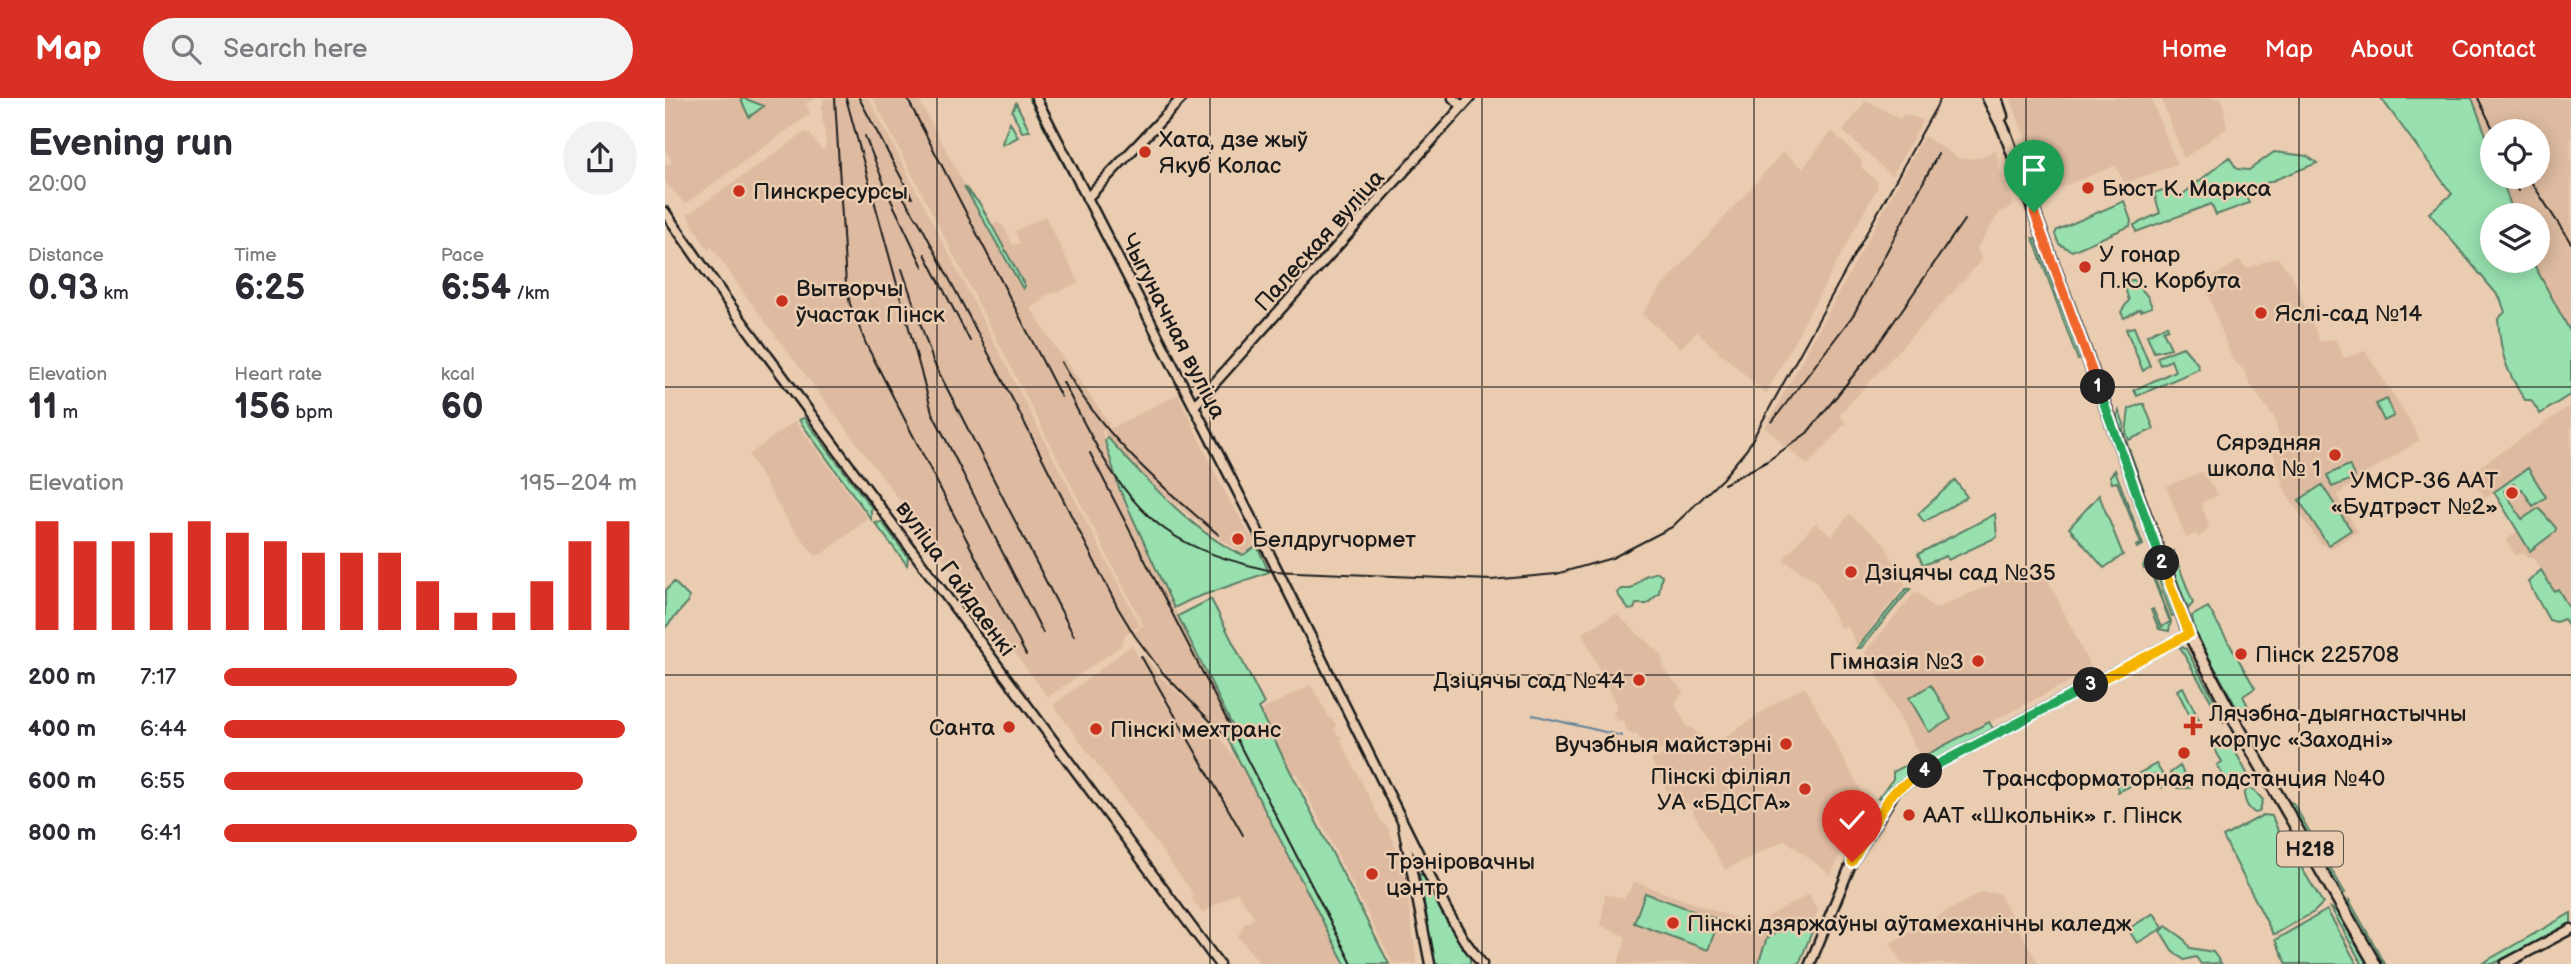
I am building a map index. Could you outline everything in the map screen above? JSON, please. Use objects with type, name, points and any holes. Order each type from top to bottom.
[{"type":"main road","name":"Н218","points":[[1988,98],[2004,130]]},
{"type":"main road","name":"Н218","points":[[1996,98],[2004,130],[2189,634],[2236,723],[2375,964]]},
{"type":"street","name":"Чыгуначная вуліца","points":[[1036,98],[1426,868],[1458,929],[1482,964]]},
{"type":"street","points":[[1087,198],[1182,98]]},
{"type":"street","points":[[1453,98],[1462,106]]},
{"type":"street","name":"Палеская вуліца","points":[[1194,406],[1470,98]]},
{"type":"street","name":"вуліца Гайдаенкі","points":[[665,212],[730,305],[1219,964]]},
{"type":"street","points":[[1810,964],[1851,864],[1896,790],[1969,748],[2189,634]]},
{"type":"street","points":[[1402,819],[1430,964]]},
{"type":"street","points":[[1412,874],[1426,868]]},
{"type":"street","points":[[2505,964],[2571,929]]},
{"type":"shaded area","points":[[665,98],[817,98],[806,103],[810,114],[685,204],[665,182],[665,166],[672,162],[665,149]]},
{"type":"shaded area","points":[[823,98],[869,98],[1140,626],[1125,635],[1121,646],[1048,697],[745,295],[712,247],[708,250],[687,215],[805,132],[809,133],[823,151],[826,144],[821,107],[824,104]]},
{"type":"shaded area","points":[[873,98],[918,98],[987,227],[996,222],[1003,226],[1013,244],[1020,244],[1015,231],[1045,216],[1079,283],[1041,298],[1043,301],[1031,308],[1110,424],[1102,432],[1119,488],[1189,640],[1233,727],[1224,732],[1214,726],[1164,677],[1132,635],[1143,625]]},
{"type":"shaded area","points":[[2010,98],[2151,98],[2177,164],[2125,183],[2115,166],[2048,192]]},
{"type":"shaded area","points":[[2161,98],[2222,98],[2227,128],[2184,158]]},
{"type":"shaded area","points":[[2472,98],[2571,98],[2571,333],[2538,273],[2550,273],[2550,203],[2510,203],[2505,189],[2550,189],[2550,119],[2480,119]]},
{"type":"shaded area","points":[[1866,100],[1900,119],[1903,114],[1923,120],[1892,176],[1843,131]]},
{"type":"shaded area","points":[[1832,131],[1862,161],[1861,167],[1877,181],[1878,186],[1766,394],[1697,332],[1680,348],[1642,314],[1659,290],[1783,152],[1803,168]]},
{"type":"shaded area","points":[[1924,136],[1960,159],[1978,158],[1996,150],[1999,168],[2014,206],[2000,212],[1977,248],[1982,260],[1839,415],[1846,423],[1808,465],[1786,446],[1782,446],[1781,441],[1765,428]]},
{"type":"shaded area","name":"Сярэдняя школа № 1","points":[[2277,257],[2292,275],[2320,342],[2335,340],[2344,358],[2365,351],[2420,440],[2337,495],[2358,532],[2329,549],[2320,543],[2286,494],[2270,443],[2280,440],[2274,417],[2250,385],[2245,371],[2232,359],[2204,283],[2239,260],[2247,268]]},
{"type":"shaded area","points":[[1178,394],[1221,485],[1255,544],[1244,553],[1209,532],[1157,488],[1131,464],[1104,432]]},
{"type":"shaded area","points":[[2571,405],[2571,611],[2558,590],[2554,591],[2535,559],[2526,557],[2523,553],[2516,556],[2506,540],[2518,531],[2494,493],[2485,498],[2470,473]]},
{"type":"shaded area","points":[[795,421],[868,519],[816,556],[789,523],[749,455]]},
{"type":"shaded area","points":[[2202,472],[2218,495],[2201,503],[2209,526],[2206,532],[2198,537],[2196,534],[2186,538],[2166,486]]},
{"type":"shaded area","name":"Дзіцячы сад №35","points":[[1849,514],[1884,543],[1905,585],[1857,646],[1847,626],[1840,627],[1816,581],[1783,560],[1815,523],[1832,536]]},
{"type":"shaded area","name":"Гімназія №3","points":[[2040,563],[2092,670],[1921,758],[1865,652],[1916,591],[1935,609]]},
{"type":"shaded area","name":"Дзіцячы сад №44","points":[[1616,614],[1661,654],[1664,670],[1683,691],[1675,705],[1688,728],[1692,727],[1700,736],[1647,754],[1638,735],[1628,733],[1622,720],[1617,722],[1613,712],[1618,709],[1582,633]]},
{"type":"shaded area","name":"Пінскі мехтранс","points":[[1132,645],[1138,657],[1145,656],[1161,677],[1198,711],[1230,751],[1246,776],[1344,964],[1260,964],[1238,936],[1245,924],[1255,918],[1237,892],[1202,913],[1191,898],[1193,894],[1190,889],[1053,705]]},
{"type":"shaded area","points":[[1311,685],[1330,719],[1332,718],[1337,734],[1343,737],[1340,739],[1381,821],[1388,828],[1404,871],[1417,964],[1393,964],[1296,773],[1293,774],[1260,711]]},
{"type":"shaded area","name":"Пінскі філіял УА «БДСГА»","points":[[1805,687],[1865,798],[1866,807],[1848,836],[1831,875],[1785,840],[1725,870],[1688,803],[1676,808],[1651,760],[1723,739],[1778,701]]},
{"type":"shaded area","name":"Пінскі дзяржаўны аўтамеханічны каледж","points":[[1635,882],[1743,921],[1748,936],[1758,922],[1809,894],[1818,911],[1798,964],[1618,964],[1626,937],[1601,925],[1605,894],[1624,898]]},
{"type":"shaded area","points":[[1982,892],[1999,893],[2038,964],[1902,964],[1890,943]]},
{"type":"green space","points":[[743,98],[764,106],[749,117],[741,100]]},
{"type":"green space","points":[[1029,98],[1033,98],[1070,172],[1068,173]]},
{"type":"green space","points":[[2381,98],[2472,98],[2480,119],[2480,189],[2505,189],[2510,203],[2480,203],[2480,273],[2538,273],[2571,333],[2571,394],[2540,414],[2531,400],[2525,400],[2505,361],[2498,319],[2505,312],[2500,298],[2429,213],[2452,194]]},
{"type":"green space","points":[[1016,103],[1030,131],[1022,132],[1012,111]]},
{"type":"green space","points":[[1010,122],[1018,137],[1003,145],[1002,143]]},
{"type":"green space","points":[[2274,152],[2307,156],[2317,163],[2244,192],[2249,203],[2216,215],[2211,204],[2136,232],[2134,225],[2160,213],[2154,193],[2172,187],[2175,194],[2182,195],[2229,157],[2237,169],[2249,170]]},
{"type":"green space","points":[[964,186],[980,204],[1025,286],[1023,289]]},
{"type":"green space","points":[[2124,201],[2131,221],[2130,226],[2072,251],[2059,244],[2055,234],[2057,230]]},
{"type":"green space","points":[[2033,238],[2036,239],[2081,359],[2078,360]]},
{"type":"green space","points":[[2134,280],[2148,297],[2152,307],[2141,311],[2140,309],[2124,318],[2121,312],[2129,300],[2124,285]]},
{"type":"green space","points":[[2167,325],[2168,329],[2163,331],[2171,348],[2154,352],[2147,335]]},
{"type":"green space","points":[[2134,327],[2150,366],[2143,371],[2126,329]]},
{"type":"green space","points":[[2183,347],[2199,369],[2137,396],[2134,390],[2175,371],[2171,360],[2160,365],[2157,357]]},
{"type":"green space","points":[[2387,399],[2394,416],[2384,421],[2376,404]]},
{"type":"green space","points":[[2144,404],[2154,429],[2129,440],[2126,433],[2129,409]]},
{"type":"green space","points":[[2119,411],[2124,424],[2123,432],[2144,490],[2116,420]]},
{"type":"green space","points":[[804,418],[871,507],[871,519],[799,420]]},
{"type":"green space","points":[[1107,437],[1171,503],[1207,534],[1243,555],[1257,546],[1269,572],[1174,608],[1119,488],[1105,441]]},
{"type":"green space","points":[[2349,465],[2355,478],[2332,487],[2327,475]]},
{"type":"green space","points":[[2528,468],[2546,497],[2533,506],[2522,489],[2518,491],[2514,484],[2504,491],[2522,519],[2539,508],[2556,528],[2555,532],[2530,551],[2494,492]]},
{"type":"green space","points":[[2115,470],[2143,545],[2137,548],[2136,546],[2141,544],[2117,482],[2112,483],[2110,476]]},
{"type":"green space","points":[[1955,480],[1967,497],[1924,522],[1918,514]]},
{"type":"green space","points":[[2322,485],[2351,530],[2328,545],[2299,500]]},
{"type":"green space","points":[[2099,495],[2123,555],[2104,568],[2069,528]]},
{"type":"green space","points":[[1995,514],[1997,537],[1948,560],[1946,556],[1923,565],[1918,554]]},
{"type":"green space","points":[[882,522],[908,557],[907,565],[875,523]]},
{"type":"green space","points":[[2173,551],[2193,603],[2188,609],[2168,556]]},
{"type":"green space","points":[[2151,558],[2155,561],[2175,615],[2172,616]]},
{"type":"green space","points":[[2147,559],[2171,621],[2169,631],[2159,629],[2151,610],[2153,609],[2161,627],[2170,622],[2149,568],[2144,569]]},
{"type":"green space","points":[[2541,570],[2554,591],[2558,589],[2571,611],[2571,629],[2564,619],[2556,622],[2549,620],[2528,582]]},
{"type":"green space","points":[[1657,572],[1662,575],[1659,593],[1647,604],[1636,604],[1634,609],[1629,610],[1617,593],[1621,589],[1631,589],[1645,576]]},
{"type":"green space","points":[[674,582],[689,597],[688,602],[665,628],[665,591]]},
{"type":"green space","points":[[1906,589],[1910,589],[1861,648],[1857,648]]},
{"type":"green space","points":[[1211,599],[1264,704],[1258,708],[1389,964],[1345,964],[1224,732],[1233,727],[1178,616]]},
{"type":"green space","points":[[2208,607],[2255,688],[2243,696],[2251,712],[2244,716],[2239,712],[2195,632],[2192,616]]},
{"type":"green space","points":[[2179,646],[2186,649],[2223,716],[2224,723]]},
{"type":"green space","points":[[1931,685],[1951,719],[1929,732],[1909,698]]},
{"type":"green space","points":[[2183,687],[2199,720],[2193,722],[2177,690]]},
{"type":"green space","points":[[1989,722],[1994,730],[1908,775],[1884,797],[1878,798],[1893,779],[1893,772]]},
{"type":"green space","points":[[2227,736],[2249,777],[2230,788],[2217,765],[2222,762],[2212,744]]},
{"type":"green space","points":[[2156,764],[2164,777],[2162,787],[2155,774],[2118,792],[2117,785]]},
{"type":"green space","points":[[2180,766],[2191,788],[2177,788],[2170,773]]},
{"type":"green space","points":[[2248,788],[2254,790],[2263,800],[2259,812],[2255,813],[2247,805],[2244,794]]},
{"type":"green space","points":[[2287,801],[2293,803],[2345,893],[2341,894]]},
{"type":"green space","points":[[2263,815],[2272,816],[2288,855],[2301,867],[2323,903],[2314,912],[2273,934],[2223,837]]},
{"type":"green space","points":[[1419,874],[1424,876],[1470,958],[1470,964],[1435,964]]},
{"type":"green space","points":[[1645,893],[1719,920],[1708,950],[1634,923]]},
{"type":"green space","points":[[2349,900],[2385,964],[2382,964],[2348,904]]},
{"type":"green space","points":[[2331,908],[2337,911],[2367,964],[2362,964]]},
{"type":"green space","points":[[2327,910],[2357,964],[2287,964],[2275,940]]},
{"type":"green space","points":[[2154,913],[2163,928],[2137,943],[2128,929]]},
{"type":"green space","points":[[2571,913],[2571,924],[2493,964],[2481,964]]},
{"type":"green space","points":[[1794,923],[1813,929],[1799,964],[1758,964],[1767,938]]},
{"type":"green space","points":[[2166,926],[2183,938],[2190,948],[2213,952],[2221,963],[2201,964],[2196,957],[2184,960],[2172,950],[2161,932]]},
{"type":"waterway","points":[[1533,715],[1622,736]]},
{"type":"railway","points":[[835,98],[846,285],[850,304],[866,344],[1026,655]]},
{"type":"railway","points":[[846,98],[932,412],[1043,633]]},
{"type":"railway","points":[[859,98],[912,198]]},
{"type":"railway","points":[[907,98],[1061,397]]},
{"type":"railway","points":[[1063,382],[1105,461],[1117,480],[1146,514],[1188,544],[1229,560],[1272,571],[1491,580],[1556,574],[1612,558],[1672,527],[1722,479],[1747,449],[1941,98]]},
{"type":"railway","points":[[2478,98],[2488,119]]},
{"type":"railway","points":[[865,136],[889,196],[923,267]]},
{"type":"railway","points":[[1772,422],[1854,314],[1938,154]]},
{"type":"railway","points":[[2536,189],[2571,243]]},
{"type":"railway","points":[[900,192],[922,227],[1015,404],[1118,608],[1162,672],[1224,735]]},
{"type":"railway","points":[[1724,484],[1766,462],[1807,433],[1877,346],[1964,220]]},
{"type":"railway","points":[[925,254],[970,341]]},
{"type":"railway","points":[[902,269],[933,361],[1074,636]]},
{"type":"railway","points":[[1061,362],[1094,412],[1132,456],[1152,477],[1219,535]]},
{"type":"railway","points":[[1090,453],[1352,964]]},
{"type":"railway","points":[[1141,656],[1243,835]]},
{"type":"place","name":"Хата, дзе жыў Якуб Колас","points":[[1145,152]]},
{"type":"place","name":"Бюст К. Маркса","points":[[2088,188]]},
{"type":"place","name":"Пинскресурсы","points":[[739,191]]},
{"type":"place","name":"У гонар П.Ю. Корбута","points":[[2085,267]]},
{"type":"place","name":"Вытворчы ўчастак Пінск","points":[[782,301]]},
{"type":"place","name":"Яслі-сад №14","points":[[2261,313]]},
{"type":"place","name":"Сярэдняя школа № 1","points":[[2335,455]]},
{"type":"place","name":"УМСР-36 ААТ «Будтрэст №2»","points":[[2512,493]]},
{"type":"place","name":"Белдругчормет","points":[[1238,539]]},
{"type":"place","name":"Дзіцячы сад №35","points":[[1851,572]]},
{"type":"place","name":"Пінск 225708","points":[[2241,654]]},
{"type":"place","name":"Гімназія №3","points":[[1978,661]]},
{"type":"place","name":"Дзіцячы сад №44","points":[[1639,680]]},
{"type":"place","name":"Лячэбна-дыягнастычны корпус «Заходні»","points":[[2193,726]]},
{"type":"place","name":"Санта","points":[[1009,727]]},
{"type":"place","name":"Пінскі мехтранс","points":[[1096,729]]},
{"type":"place","name":"Вучэбныя майстэрні","points":[[1786,744]]},
{"type":"place","name":"Трансформаторная подстанция №40","points":[[2184,753]]},
{"type":"place","name":"Пінскі філіял УА «БДСГА»","points":[[1805,789]]},
{"type":"place","name":"ААТ «Школьнік» г. Пінск","points":[[1909,815]]},
{"type":"place","name":"Трэніровачны цэнтр","points":[[1372,874]]},
{"type":"place","name":"Пінскі дзяржаўны аўтамеханічны каледж","points":[[1673,923]]},
{"type":"route","points":[[1852,862],[1889,798],[1904,784],[2189,634],[2034,212]]}]
